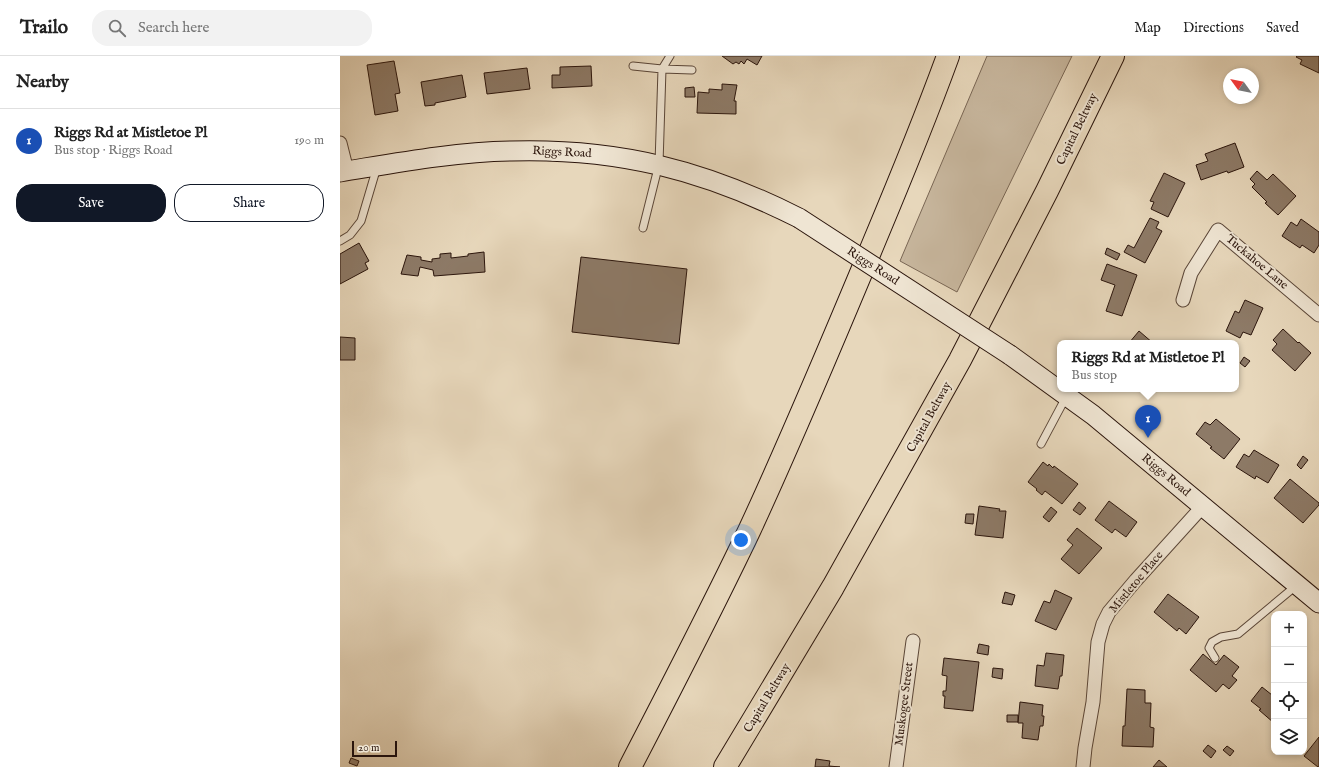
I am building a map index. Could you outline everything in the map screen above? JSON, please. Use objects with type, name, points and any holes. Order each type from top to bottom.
[{"type":"highway","points":[[630,767],[687,657],[746,537],[797,425],[926,116],[948,56]]},
{"type":"highway","name":"Capital Beltway","points":[[725,767],[832,588],[960,360],[1047,191],[1113,56]]},
{"type":"main road","name":"Riggs Road","points":[[344,171],[377,165],[473,154],[525,151],[578,152],[619,156],[659,164],[700,175],[769,203],[799,218],[1010,355],[1057,389]]},
{"type":"main road","name":"Riggs Road","points":[[1062,392],[1124,440],[1319,603]]},
{"type":"street","points":[[340,143],[344,171]]},
{"type":"street","name":"Tuckahoe Lane","points":[[1182,300],[1191,273],[1218,230],[1319,315]]},
{"type":"street","name":"Mistletoe Place","points":[[1083,767],[1093,702],[1098,642],[1103,624],[1109,612],[1136,580],[1203,506]]},
{"type":"street","name":"Muskogee Street","points":[[896,767],[913,641]]},
{"type":"lane","points":[[644,228],[659,164],[662,69],[670,56]]},
{"type":"lane","points":[[633,66],[692,70]]},
{"type":"lane","points":[[340,241],[350,235],[361,221],[377,165]]},
{"type":"lane","points":[[1041,444],[1066,395]]},
{"type":"lane","points":[[1215,658],[1209,648],[1212,642],[1221,637],[1238,634],[1297,585]]},
{"type":"shaded area","points":[[987,56],[1072,56],[957,292],[900,261]]},
{"type":"building","points":[[722,56],[762,56],[757,65],[747,59],[744,64],[741,61],[739,64],[736,62],[733,64]]},
{"type":"building","points":[[1319,56],[1319,73],[1300,64],[1302,60],[1296,57]]},
{"type":"building","points":[[394,61],[400,93],[395,94],[398,111],[375,115],[367,65]]},
{"type":"building","points":[[591,66],[592,86],[552,88],[552,75],[560,75],[560,67]]},
{"type":"building","points":[[527,68],[530,89],[487,94],[484,73]]},
{"type":"building","points":[[462,75],[466,97],[425,106],[421,82]]},
{"type":"building","points":[[722,84],[737,85],[734,101],[736,101],[736,114],[697,113],[698,92],[709,93],[709,89],[722,90]]},
{"type":"building","points":[[694,87],[695,97],[685,97],[685,88]]},
{"type":"building","points":[[1235,143],[1244,167],[1201,180],[1196,165],[1208,161],[1205,154]]},
{"type":"building","points":[[1257,171],[1267,180],[1273,174],[1296,196],[1278,215],[1265,203],[1267,202],[1252,187],[1255,184],[1250,179]]},
{"type":"building","points":[[1164,173],[1185,183],[1168,217],[1151,209],[1154,202],[1150,201]]},
{"type":"building","points":[[1150,218],[1159,222],[1156,228],[1162,231],[1145,263],[1124,252],[1128,245],[1134,248]]},
{"type":"building","points":[[1301,219],[1319,232],[1319,245],[1314,253],[1302,245],[1300,248],[1282,236],[1291,222],[1297,226]]},
{"type":"building","points":[[359,243],[369,261],[365,263],[368,269],[340,284],[340,254]]},
{"type":"building","points":[[1107,248],[1120,254],[1117,260],[1105,254]]},
{"type":"building","points":[[484,252],[485,272],[434,276],[433,270],[420,267],[418,276],[401,274],[407,255],[421,257],[421,260],[432,262],[432,259],[440,258],[440,254],[451,253],[451,258]]},
{"type":"building","points":[[581,257],[687,269],[679,344],[572,332]]},
{"type":"building","points":[[1107,264],[1137,275],[1122,316],[1106,311],[1115,285],[1101,280]]},
{"type":"building","points":[[1245,300],[1263,308],[1251,335],[1243,332],[1240,338],[1226,331],[1235,311],[1239,313]]},
{"type":"building","points":[[1283,329],[1311,353],[1295,371],[1272,350],[1277,344],[1273,340]]},
{"type":"building","points":[[1139,331],[1150,340],[1132,340]]},
{"type":"building","points":[[340,337],[355,338],[355,360],[340,360]]},
{"type":"building","points":[[1244,357],[1250,361],[1245,367],[1240,363]]},
{"type":"building","points":[[1216,419],[1240,439],[1224,459],[1196,434],[1205,422],[1210,425]]},
{"type":"building","points":[[1254,450],[1279,465],[1268,483],[1256,476],[1255,479],[1236,467],[1244,454],[1249,457]]},
{"type":"building","points":[[1303,456],[1308,460],[1301,469],[1297,465]]},
{"type":"building","points":[[1043,462],[1048,466],[1049,464],[1053,468],[1054,466],[1078,484],[1062,504],[1045,491],[1042,495],[1028,482]]},
{"type":"building","points":[[1290,479],[1319,503],[1319,505],[1303,523],[1274,498]]},
{"type":"building","points":[[1109,501],[1137,522],[1126,537],[1115,529],[1112,533],[1095,520]]},
{"type":"building","points":[[1079,502],[1086,508],[1080,515],[1073,510]]},
{"type":"building","points":[[979,506],[1000,509],[999,511],[1006,511],[1003,538],[975,535]]},
{"type":"building","points":[[1051,507],[1057,512],[1049,522],[1043,517]]},
{"type":"building","points":[[966,514],[974,514],[973,524],[965,523]]},
{"type":"building","points":[[1077,528],[1102,548],[1079,574],[1061,559],[1073,545],[1067,540]]},
{"type":"building","points":[[1055,590],[1072,598],[1056,630],[1035,621],[1044,601],[1050,603]]},
{"type":"building","points":[[1005,592],[1015,595],[1012,605],[1002,603]]},
{"type":"building","points":[[1168,594],[1199,617],[1186,634],[1179,628],[1177,631],[1154,612]]},
{"type":"building","points":[[979,644],[989,646],[988,655],[977,653]]},
{"type":"building","points":[[1046,653],[1064,655],[1062,676],[1060,676],[1058,689],[1035,686],[1037,665],[1044,666]]},
{"type":"building","points":[[1203,654],[1216,665],[1224,655],[1239,667],[1232,676],[1237,680],[1229,689],[1223,684],[1216,692],[1190,670]]},
{"type":"building","points":[[944,658],[979,662],[973,711],[944,708],[945,696],[943,696],[943,691],[946,691],[947,676],[942,675]]},
{"type":"building","points":[[993,668],[1003,669],[1002,679],[992,677]]},
{"type":"building","points":[[1262,687],[1271,694],[1271,720],[1259,710],[1261,709],[1251,701]]},
{"type":"building","points":[[1127,689],[1145,690],[1145,703],[1151,703],[1150,727],[1154,728],[1153,747],[1122,746],[1123,726],[1125,726]]},
{"type":"building","points":[[1020,702],[1043,705],[1043,726],[1040,726],[1038,740],[1022,738],[1023,723],[1018,723]]},
{"type":"building","points":[[1007,715],[1018,715],[1018,722],[1007,722]]},
{"type":"building","points":[[1319,737],[1319,767],[1304,756],[1307,755],[1307,752]]},
{"type":"building","points":[[1208,745],[1216,751],[1211,758],[1203,751]]},
{"type":"building","points":[[1227,746],[1234,751],[1230,756],[1223,750]]},
{"type":"building","points":[[351,758],[359,761],[357,766],[349,763]]},
{"type":"building","points":[[816,759],[830,761],[829,766],[840,767],[815,767]]},
{"type":"building","points":[[1159,760],[1167,767],[1153,767]]},
{"type":"place","name":"Riggs Rd at Mistletoe Pl","points":[[1148,438]]}]
